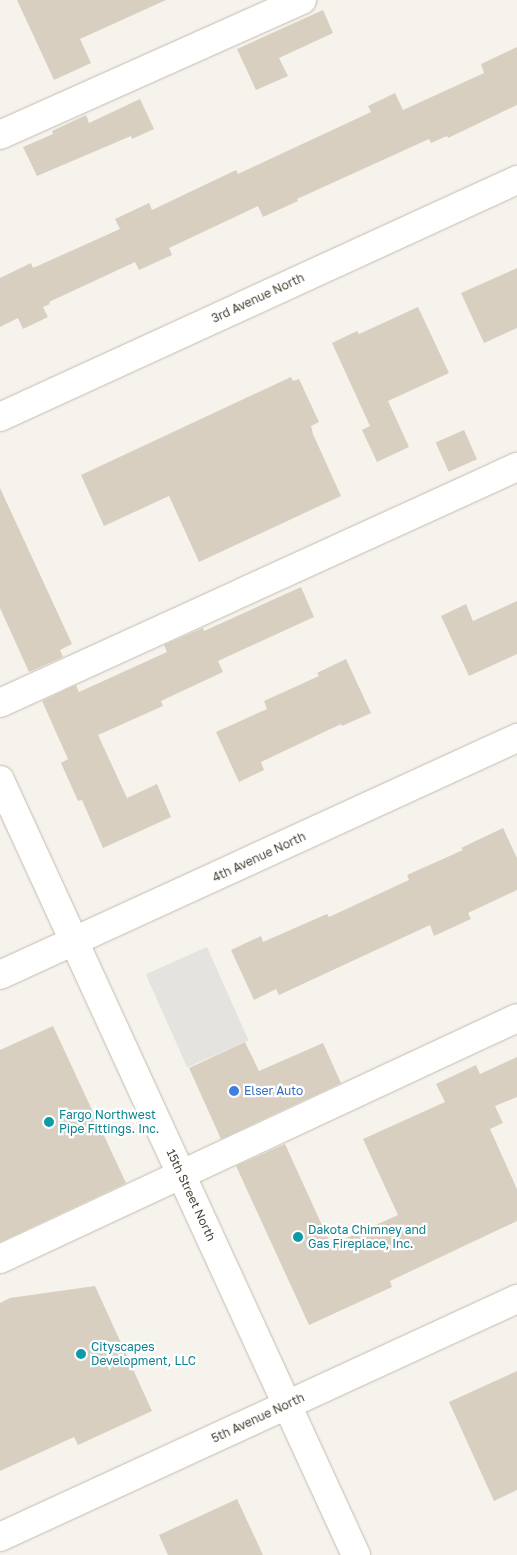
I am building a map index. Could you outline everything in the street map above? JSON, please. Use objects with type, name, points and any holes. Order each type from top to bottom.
[{"type":"street","points":[[0,135],[302,0]]},
{"type":"street","name":"3rd Avenue North","points":[[0,417],[517,180]]},
{"type":"street","points":[[0,703],[517,467]]},
{"type":"street","name":"4th Avenue North","points":[[0,976],[517,738]]},
{"type":"street","name":"15th Street North","points":[[0,780],[356,1555]]},
{"type":"street","points":[[0,1259],[182,1176],[517,1018]]},
{"type":"street","name":"5th Avenue North","points":[[0,1537],[517,1299]]},
{"type":"shaded area","points":[[207,947],[248,1040],[187,1067],[146,974]]},
{"type":"building","points":[[17,0],[166,0],[80,39],[91,63],[54,80]]},
{"type":"building","points":[[323,10],[333,33],[279,58],[288,76],[256,90],[237,49]]},
{"type":"building","points":[[517,47],[517,105],[448,138],[447,136],[431,143],[429,139],[297,199],[298,201],[263,217],[258,206],[169,248],[172,255],[139,270],[135,262],[49,302],[50,304],[43,307],[48,317],[23,329],[18,318],[0,327],[0,278],[31,263],[33,268],[120,229],[115,219],[149,203],[152,210],[236,170],[238,174],[371,112],[368,106],[395,93],[403,110],[484,73],[481,64]]},
{"type":"building","points":[[140,99],[154,129],[132,139],[131,136],[37,176],[23,147],[53,134],[52,131],[86,115],[89,123]]},
{"type":"building","points":[[517,268],[517,328],[484,343],[461,293]]},
{"type":"building","points":[[418,307],[449,373],[388,401],[409,447],[377,462],[362,430],[370,426],[332,343],[357,331],[359,334]]},
{"type":"building","points":[[291,377],[293,381],[299,379],[319,422],[311,426],[313,434],[341,496],[199,562],[169,496],[104,526],[81,475]]},
{"type":"building","points":[[464,430],[477,459],[449,472],[436,443]]},
{"type":"building","points":[[0,488],[72,644],[60,650],[63,657],[29,672],[0,608]]},
{"type":"building","points":[[301,587],[314,617],[218,661],[223,672],[161,701],[163,706],[98,735],[127,798],[157,784],[171,817],[103,848],[82,800],[78,801],[61,763],[68,759],[42,701],[76,685],[79,692],[167,652],[164,645],[203,628],[204,631]]},
{"type":"building","points":[[517,601],[517,654],[469,676],[441,616],[466,604],[473,621]]},
{"type":"building","points":[[346,659],[371,713],[342,726],[341,724],[261,762],[264,770],[239,782],[216,732],[267,709],[264,701],[319,676],[317,673]]},
{"type":"building","points":[[503,828],[517,858],[517,890],[468,913],[471,919],[434,936],[430,925],[279,995],[276,989],[254,1000],[231,950],[261,936],[263,942],[327,914],[329,917],[409,880],[407,875],[463,850],[461,848]]},
{"type":"building","name":"Fargo Northwest Pipe Fittings. Inc.","points":[[53,1026],[126,1183],[0,1242],[0,1050]]},
{"type":"building","name":"Elser Auto","points":[[245,1042],[259,1071],[323,1043],[341,1083],[221,1139],[189,1068]]},
{"type":"building","points":[[517,1057],[517,1097],[495,1106],[503,1123],[490,1129],[517,1189],[517,1221],[390,1281],[392,1287],[309,1325],[236,1166],[285,1144],[331,1245],[398,1215],[363,1139],[445,1102],[436,1084],[476,1065],[480,1074]]},
{"type":"building","name":"Cityscapes Development, LLC","points":[[95,1286],[152,1411],[78,1445],[74,1437],[0,1471],[0,1303],[10,1298]]},
{"type":"building","points":[[517,1371],[517,1490],[494,1501],[449,1402]]},
{"type":"building","points":[[237,1499],[263,1555],[168,1555],[159,1535]]},
{"type":"place","name":"Elser Auto","points":[[234,1091]]},
{"type":"place","name":"Fargo Northwest Pipe Fittings. Inc.","points":[[49,1122]]},
{"type":"place","name":"Dakota Chimney and Gas Fireplace, Inc.","points":[[298,1237]]},
{"type":"place","name":"Cityscapes Development, LLC","points":[[81,1354]]}]
